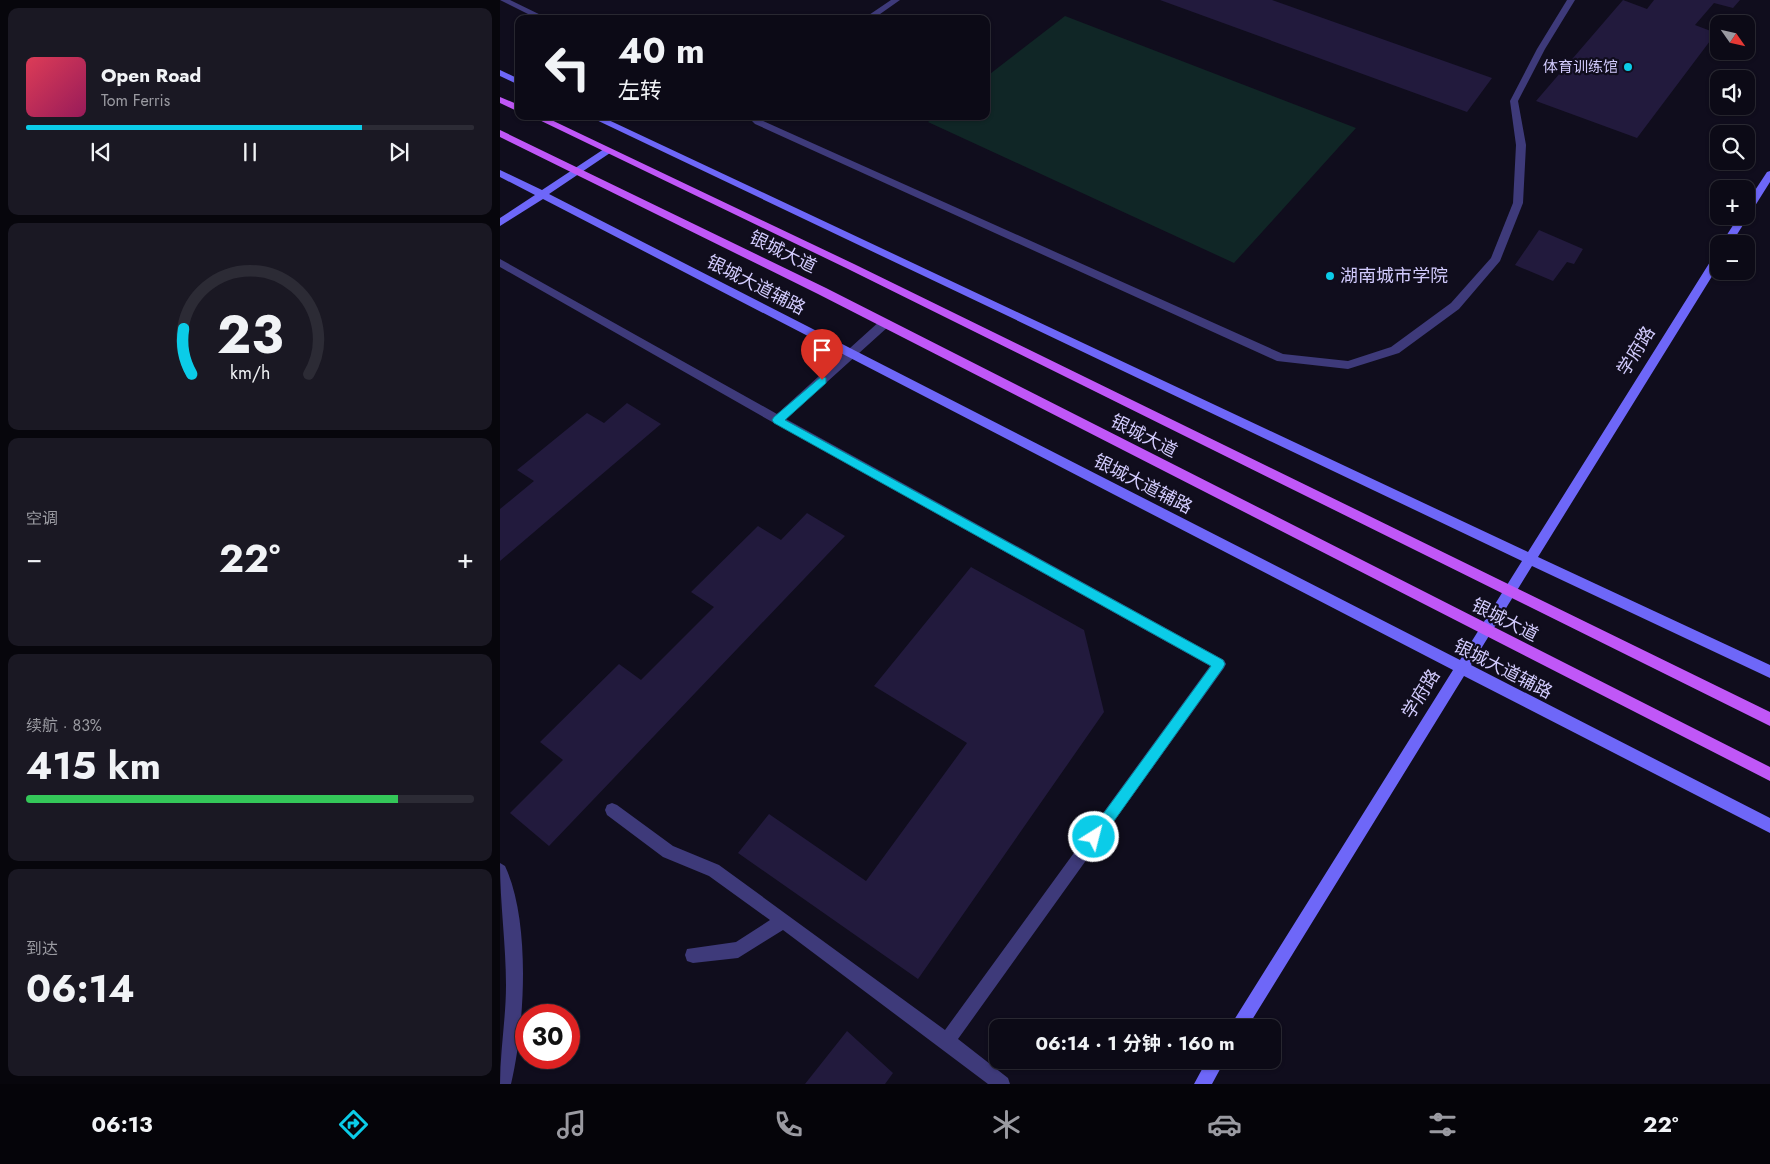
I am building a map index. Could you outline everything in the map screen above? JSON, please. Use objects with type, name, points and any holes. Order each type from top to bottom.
[{"type":"main road","points":[[500,100],[515,107]]},
{"type":"main road","name":"银城大道","points":[[543,120],[850,266],[1770,719]]},
{"type":"main road","name":"银城大道","points":[[500,133],[885,324],[1770,774]]},
{"type":"street","points":[[503,0],[536,15]]},
{"type":"street","points":[[873,15],[896,0]]},
{"type":"street","points":[[756,120],[1281,358],[1348,366],[1395,350],[1455,306],[1496,259],[1518,202],[1521,145],[1514,101],[1541,49],[1570,0]]},
{"type":"street","points":[[500,73],[515,80]]},
{"type":"street","points":[[600,120],[1770,672]]},
{"type":"street","points":[[500,223],[607,151]]},
{"type":"street","name":"银城大道辅路","points":[[500,173],[1770,826]]},
{"type":"street","points":[[1755,198],[1770,174]]},
{"type":"street","points":[[500,262],[778,420],[1219,664],[947,1041]]},
{"type":"street","name":"学府路","points":[[1243,1019],[1710,270]]},
{"type":"street","points":[[778,420],[885,324]]},
{"type":"street","points":[[612,810],[668,852],[714,870],[947,1041],[1002,1084]]},
{"type":"street","points":[[500,871],[507,886],[516,971],[509,1062],[503,1084]]},
{"type":"street","points":[[693,955],[738,950],[784,920]]},
{"type":"street","points":[[1202,1084],[1211,1069]]},
{"type":"green space","points":[[1065,16],[1356,128],[1234,263],[928,122],[930,120],[990,120],[990,74]]},
{"type":"building","points":[[1160,0],[1272,0],[1492,78],[1467,112]]},
{"type":"building","name":"体育训练馆","points":[[1623,0],[1647,9],[1654,0],[1740,0],[1733,8],[1714,3],[1695,25],[1710,31],[1710,41],[1637,138],[1536,101]]},
{"type":"building","points":[[1539,230],[1583,249],[1574,264],[1567,262],[1553,281],[1515,265]]},
{"type":"building","points":[[627,403],[661,424],[500,561],[500,509],[534,481],[517,470],[587,413],[604,423]]},
{"type":"building","points":[[807,513],[845,536],[549,846],[510,813],[563,760],[540,742],[619,664],[641,680],[714,607],[691,592],[758,526],[781,540]]},
{"type":"building","points":[[971,567],[1084,630],[1104,712],[918,979],[738,853],[769,814],[866,881],[967,743],[874,686]]},
{"type":"building","points":[[847,1031],[893,1073],[885,1084],[805,1084]]},
{"type":"place","name":"体育训练馆","points":[[1628,67]]},
{"type":"place","name":"湖南城市学院","points":[[1330,276]]},
{"type":"route","points":[[822,380],[778,420],[1219,664],[1094,837]]}]
